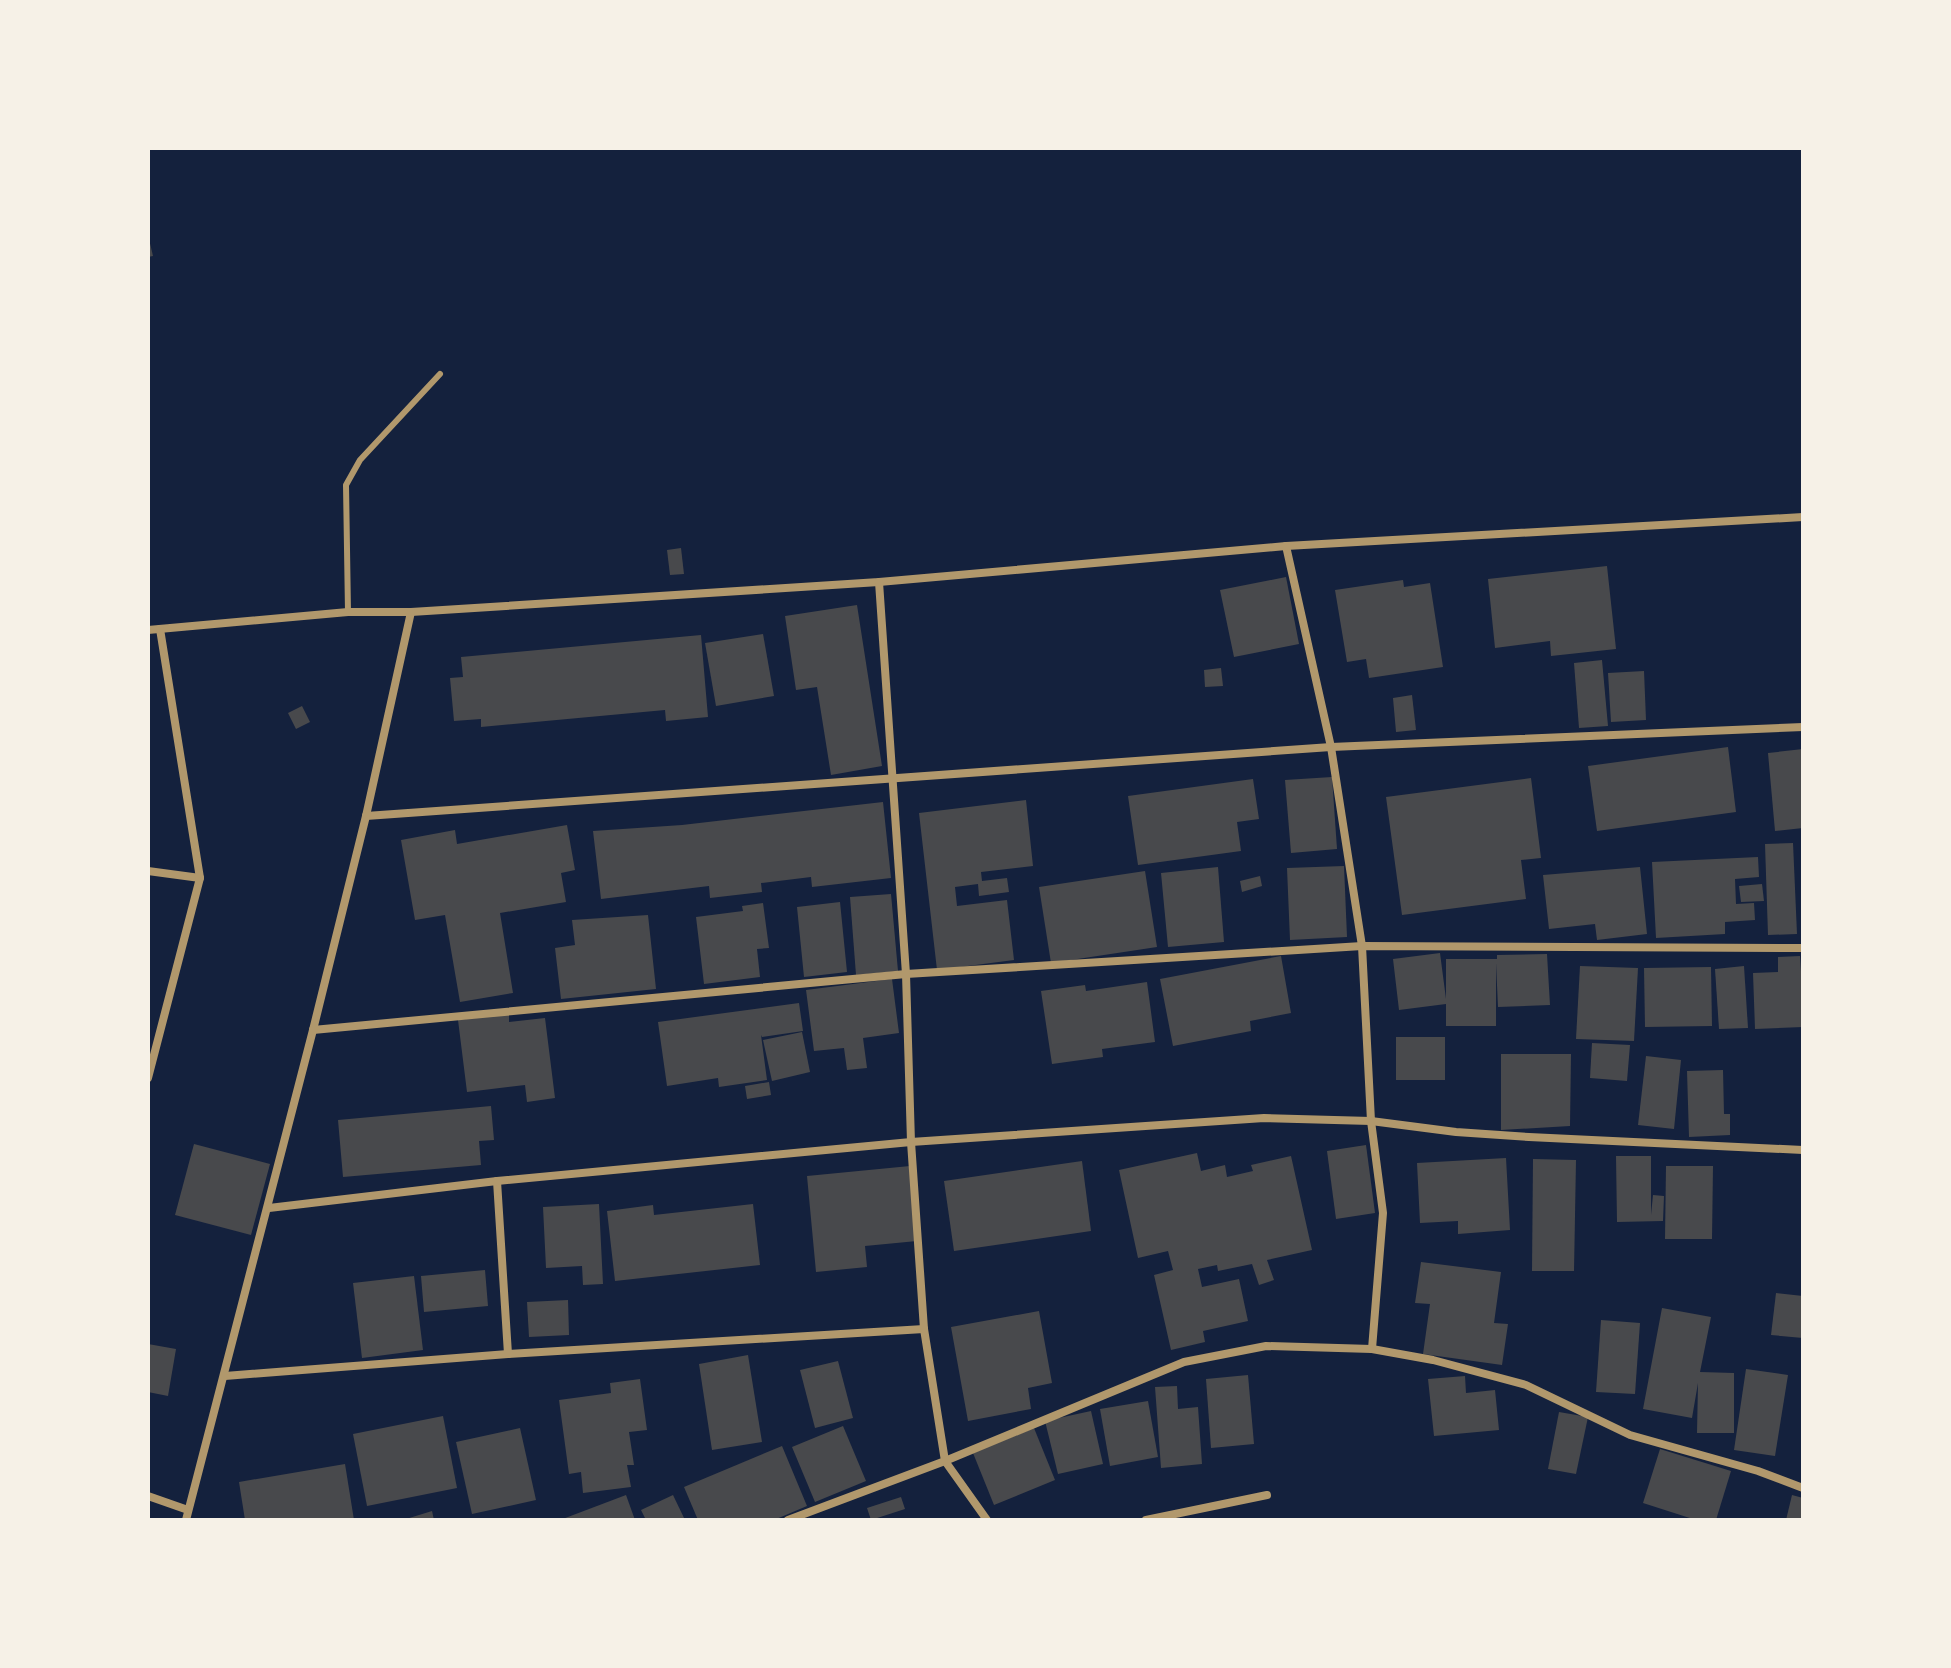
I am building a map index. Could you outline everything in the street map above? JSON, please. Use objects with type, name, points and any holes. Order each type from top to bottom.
[{"type":"street","points":[[148,630],[348,612],[411,612],[879,582],[1286,546],[1803,517]]},
{"type":"street","points":[[1286,546],[1331,747],[1362,946],[1371,1121],[1383,1213],[1372,1349]]},
{"type":"street","points":[[879,582],[890,780],[906,974],[911,1142],[924,1329],[945,1461],[987,1520]]},
{"type":"street","points":[[186,1520],[269,1208],[366,816],[411,612]]},
{"type":"street","points":[[148,1078],[200,878],[160,629]]},
{"type":"street","points":[[366,816],[1331,747],[1803,727]]},
{"type":"street","points":[[148,871],[200,878]]},
{"type":"street","points":[[313,1030],[906,974],[1362,946],[1803,948]]},
{"type":"street","points":[[269,1208],[497,1181],[911,1142],[1264,1118],[1371,1121],[1456,1132],[1803,1150]]},
{"type":"street","points":[[497,1181],[508,1354]]},
{"type":"street","points":[[225,1376],[508,1354],[924,1329]]},
{"type":"street","points":[[788,1520],[945,1461],[1184,1362],[1266,1346],[1372,1349],[1433,1360],[1526,1385],[1630,1435],[1758,1471],[1803,1488]]},
{"type":"street","points":[[1146,1520],[1267,1495]]},
{"type":"street","points":[[148,1496],[188,1510]]},
{"type":"lane","points":[[348,612],[346,485],[360,460],[440,374]]},
{"type":"building","points":[[148,235],[153,256],[148,257]]},
{"type":"building","points":[[681,548],[684,574],[670,575],[667,550]]},
{"type":"building","points":[[1607,566],[1616,649],[1551,656],[1550,641],[1495,648],[1488,579]]},
{"type":"building","points":[[1286,577],[1299,644],[1234,657],[1220,590]]},
{"type":"building","points":[[1403,580],[1404,587],[1430,583],[1443,667],[1369,678],[1366,659],[1347,662],[1335,590]]},
{"type":"building","points":[[857,605],[882,766],[831,775],[817,687],[796,690],[785,616]]},
{"type":"building","points":[[763,634],[774,696],[716,706],[705,643]]},
{"type":"building","points":[[701,635],[708,717],[666,721],[665,710],[481,727],[481,719],[454,721],[450,678],[463,677],[461,657]]},
{"type":"building","points":[[1602,660],[1608,726],[1579,728],[1574,663]]},
{"type":"building","points":[[1221,668],[1223,686],[1205,687],[1204,670]]},
{"type":"building","points":[[1644,671],[1646,720],[1611,722],[1608,673]]},
{"type":"building","points":[[1412,695],[1416,730],[1396,732],[1393,698]]},
{"type":"building","points":[[302,706],[310,722],[296,729],[288,713]]},
{"type":"building","points":[[1728,747],[1736,812],[1597,831],[1588,766]]},
{"type":"building","points":[[1803,749],[1803,828],[1775,831],[1768,753]]},
{"type":"building","points":[[1332,777],[1337,849],[1291,853],[1285,780]]},
{"type":"building","points":[[1531,778],[1541,858],[1521,860],[1526,899],[1402,915],[1386,797]]},
{"type":"building","points":[[1253,779],[1259,819],[1237,822],[1241,851],[1138,865],[1128,796]]},
{"type":"building","points":[[1026,800],[1033,866],[981,872],[982,881],[1007,878],[1009,892],[979,896],[978,884],[955,887],[957,906],[1007,900],[1014,960],[937,970],[919,813]]},
{"type":"building","points":[[883,802],[891,878],[812,887],[811,877],[761,883],[762,892],[710,898],[709,886],[601,899],[593,831],[682,825]]},
{"type":"building","points":[[567,825],[575,870],[561,873],[566,902],[500,913],[513,993],[460,1002],[445,915],[415,920],[401,840],[455,830],[457,844]]},
{"type":"building","points":[[1793,843],[1797,934],[1768,935],[1765,844]]},
{"type":"building","points":[[1758,857],[1759,877],[1735,879],[1736,904],[1754,903],[1755,920],[1725,922],[1725,934],[1656,938],[1652,862]]},
{"type":"building","points":[[1344,866],[1347,937],[1290,940],[1287,868]]},
{"type":"building","points":[[1218,867],[1224,942],[1168,947],[1161,873]]},
{"type":"building","points":[[1640,867],[1647,934],[1597,940],[1595,924],[1549,929],[1543,875]]},
{"type":"building","points":[[1145,871],[1157,947],[1051,963],[1039,887]]},
{"type":"building","points":[[1260,876],[1262,886],[1242,892],[1240,881]]},
{"type":"building","points":[[1762,884],[1764,901],[1741,902],[1739,886]]},
{"type":"building","points":[[891,894],[898,971],[856,975],[850,897]]},
{"type":"building","points":[[840,902],[847,972],[804,977],[797,907]]},
{"type":"building","points":[[763,903],[769,948],[757,949],[760,977],[704,984],[696,917],[743,911],[742,906]]},
{"type":"building","points":[[648,915],[656,989],[561,999],[555,948],[575,945],[572,920]]},
{"type":"building","points":[[1440,953],[1446,999],[1446,959],[1497,959],[1497,955],[1547,954],[1550,1005],[1498,1007],[1496,963],[1496,1026],[1446,1026],[1446,1004],[1399,1010],[1393,959]]},
{"type":"building","points":[[1281,956],[1291,1013],[1250,1021],[1251,1031],[1173,1046],[1160,979]]},
{"type":"building","points":[[1800,956],[1803,970],[1803,1027],[1755,1029],[1753,973],[1778,972],[1778,957]]},
{"type":"building","points":[[1580,966],[1638,968],[1634,1041],[1576,1039]]},
{"type":"building","points":[[1744,966],[1748,1028],[1719,1029],[1715,969]]},
{"type":"building","points":[[1711,967],[1712,1026],[1645,1027],[1644,968]]},
{"type":"building","points":[[892,979],[899,1033],[863,1038],[867,1068],[847,1070],[844,1048],[814,1051],[806,990]]},
{"type":"building","points":[[1147,982],[1155,1042],[1102,1049],[1103,1057],[1052,1064],[1041,991],[1085,985],[1086,991]]},
{"type":"building","points":[[799,1003],[803,1031],[761,1035],[767,1080],[719,1087],[718,1078],[667,1086],[658,1022]]},
{"type":"building","points":[[509,1014],[509,1022],[545,1018],[555,1098],[527,1102],[525,1085],[467,1092],[458,1020]]},
{"type":"building","points":[[802,1032],[810,1072],[772,1081],[763,1040]]},
{"type":"building","points":[[1396,1037],[1445,1037],[1445,1080],[1396,1080]]},
{"type":"building","points":[[1592,1043],[1630,1045],[1627,1081],[1590,1078]]},
{"type":"building","points":[[1501,1054],[1571,1054],[1570,1126],[1501,1130]]},
{"type":"building","points":[[1646,1056],[1681,1060],[1674,1129],[1638,1125]]},
{"type":"building","points":[[1723,1070],[1724,1114],[1730,1114],[1730,1135],[1689,1137],[1687,1071]]},
{"type":"building","points":[[769,1082],[771,1095],[747,1099],[745,1086]]},
{"type":"building","points":[[491,1106],[494,1140],[479,1141],[481,1165],[343,1177],[338,1120]]},
{"type":"building","points":[[194,1144],[270,1164],[251,1235],[175,1215]]},
{"type":"building","points":[[1366,1145],[1375,1213],[1336,1219],[1327,1151]]},
{"type":"building","points":[[1197,1153],[1201,1171],[1225,1165],[1227,1177],[1253,1171],[1251,1165],[1291,1156],[1312,1250],[1267,1260],[1274,1280],[1259,1285],[1252,1264],[1218,1271],[1217,1265],[1198,1269],[1202,1287],[1239,1279],[1248,1321],[1203,1331],[1205,1342],[1171,1350],[1154,1275],[1173,1270],[1168,1251],[1138,1258],[1119,1170]]},
{"type":"building","points":[[1616,1156],[1651,1156],[1651,1215],[1653,1195],[1664,1196],[1663,1221],[1617,1222]]},
{"type":"building","points":[[1506,1158],[1510,1230],[1458,1234],[1458,1221],[1420,1223],[1417,1163]]},
{"type":"building","points":[[1533,1159],[1576,1160],[1574,1271],[1532,1271]]},
{"type":"building","points":[[1082,1161],[1091,1231],[954,1251],[944,1181]]},
{"type":"building","points":[[910,1166],[917,1241],[865,1246],[867,1267],[816,1272],[807,1176]]},
{"type":"building","points":[[1666,1166],[1713,1166],[1712,1239],[1665,1239]]},
{"type":"building","points":[[599,1204],[603,1284],[583,1285],[582,1266],[546,1268],[543,1207]]},
{"type":"building","points":[[753,1204],[760,1265],[615,1281],[607,1211],[653,1205],[654,1215]]},
{"type":"building","points":[[1421,1262],[1501,1272],[1494,1323],[1508,1324],[1502,1365],[1423,1354],[1430,1304],[1415,1303]]},
{"type":"building","points":[[485,1270],[488,1306],[424,1312],[421,1276]]},
{"type":"building","points":[[414,1276],[423,1350],[362,1358],[353,1283]]},
{"type":"building","points":[[1776,1293],[1803,1296],[1803,1338],[1771,1335]]},
{"type":"building","points":[[568,1300],[569,1335],[529,1337],[527,1302]]},
{"type":"building","points":[[1662,1308],[1711,1317],[1700,1372],[1734,1373],[1734,1433],[1697,1433],[1698,1383],[1692,1418],[1643,1409]]},
{"type":"building","points":[[1039,1311],[1052,1383],[1028,1388],[1031,1409],[968,1421],[951,1327]]},
{"type":"building","points":[[1601,1320],[1640,1323],[1635,1394],[1596,1392]]},
{"type":"building","points":[[148,1344],[176,1349],[168,1396],[148,1392]]},
{"type":"building","points":[[748,1355],[762,1442],[712,1450],[699,1364]]},
{"type":"building","points":[[838,1361],[853,1418],[815,1428],[800,1370]]},
{"type":"building","points":[[1746,1369],[1788,1375],[1775,1456],[1734,1450]]},
{"type":"building","points":[[1248,1375],[1254,1444],[1211,1448],[1206,1379]]},
{"type":"building","points":[[1465,1376],[1466,1393],[1495,1390],[1499,1430],[1434,1436],[1428,1379]]},
{"type":"building","points":[[640,1379],[647,1430],[629,1432],[634,1465],[627,1465],[631,1487],[583,1493],[581,1472],[569,1474],[559,1400],[611,1393],[610,1383]]},
{"type":"building","points":[[1177,1386],[1178,1409],[1198,1407],[1202,1464],[1161,1468],[1155,1387]]},
{"type":"building","points":[[1148,1401],[1158,1457],[1110,1466],[1100,1409]]},
{"type":"building","points":[[1091,1411],[1103,1464],[1058,1474],[1045,1421]]},
{"type":"building","points":[[1559,1412],[1588,1417],[1576,1474],[1548,1469]]},
{"type":"building","points":[[443,1416],[457,1488],[367,1506],[353,1434]]},
{"type":"building","points":[[843,1426],[866,1481],[815,1502],[792,1447]]},
{"type":"building","points":[[520,1428],[536,1500],[472,1514],[456,1442]]},
{"type":"building","points":[[1034,1428],[1055,1480],[994,1505],[973,1453]]},
{"type":"building","points":[[782,1446],[807,1506],[774,1520],[698,1520],[684,1487]]},
{"type":"building","points":[[1660,1449],[1731,1471],[1716,1520],[1696,1520],[1643,1503]]},
{"type":"building","points":[[345,1464],[354,1520],[245,1520],[239,1482]]},
{"type":"building","points":[[626,1495],[635,1520],[560,1520]]},
{"type":"building","points":[[673,1495],[685,1520],[646,1520],[641,1510]]},
{"type":"building","points":[[1792,1495],[1803,1498],[1803,1520],[1786,1520]]},
{"type":"building","points":[[901,1497],[905,1509],[871,1520],[867,1508]]},
{"type":"building","points":[[432,1511],[434,1520],[406,1520],[406,1519]]}]
